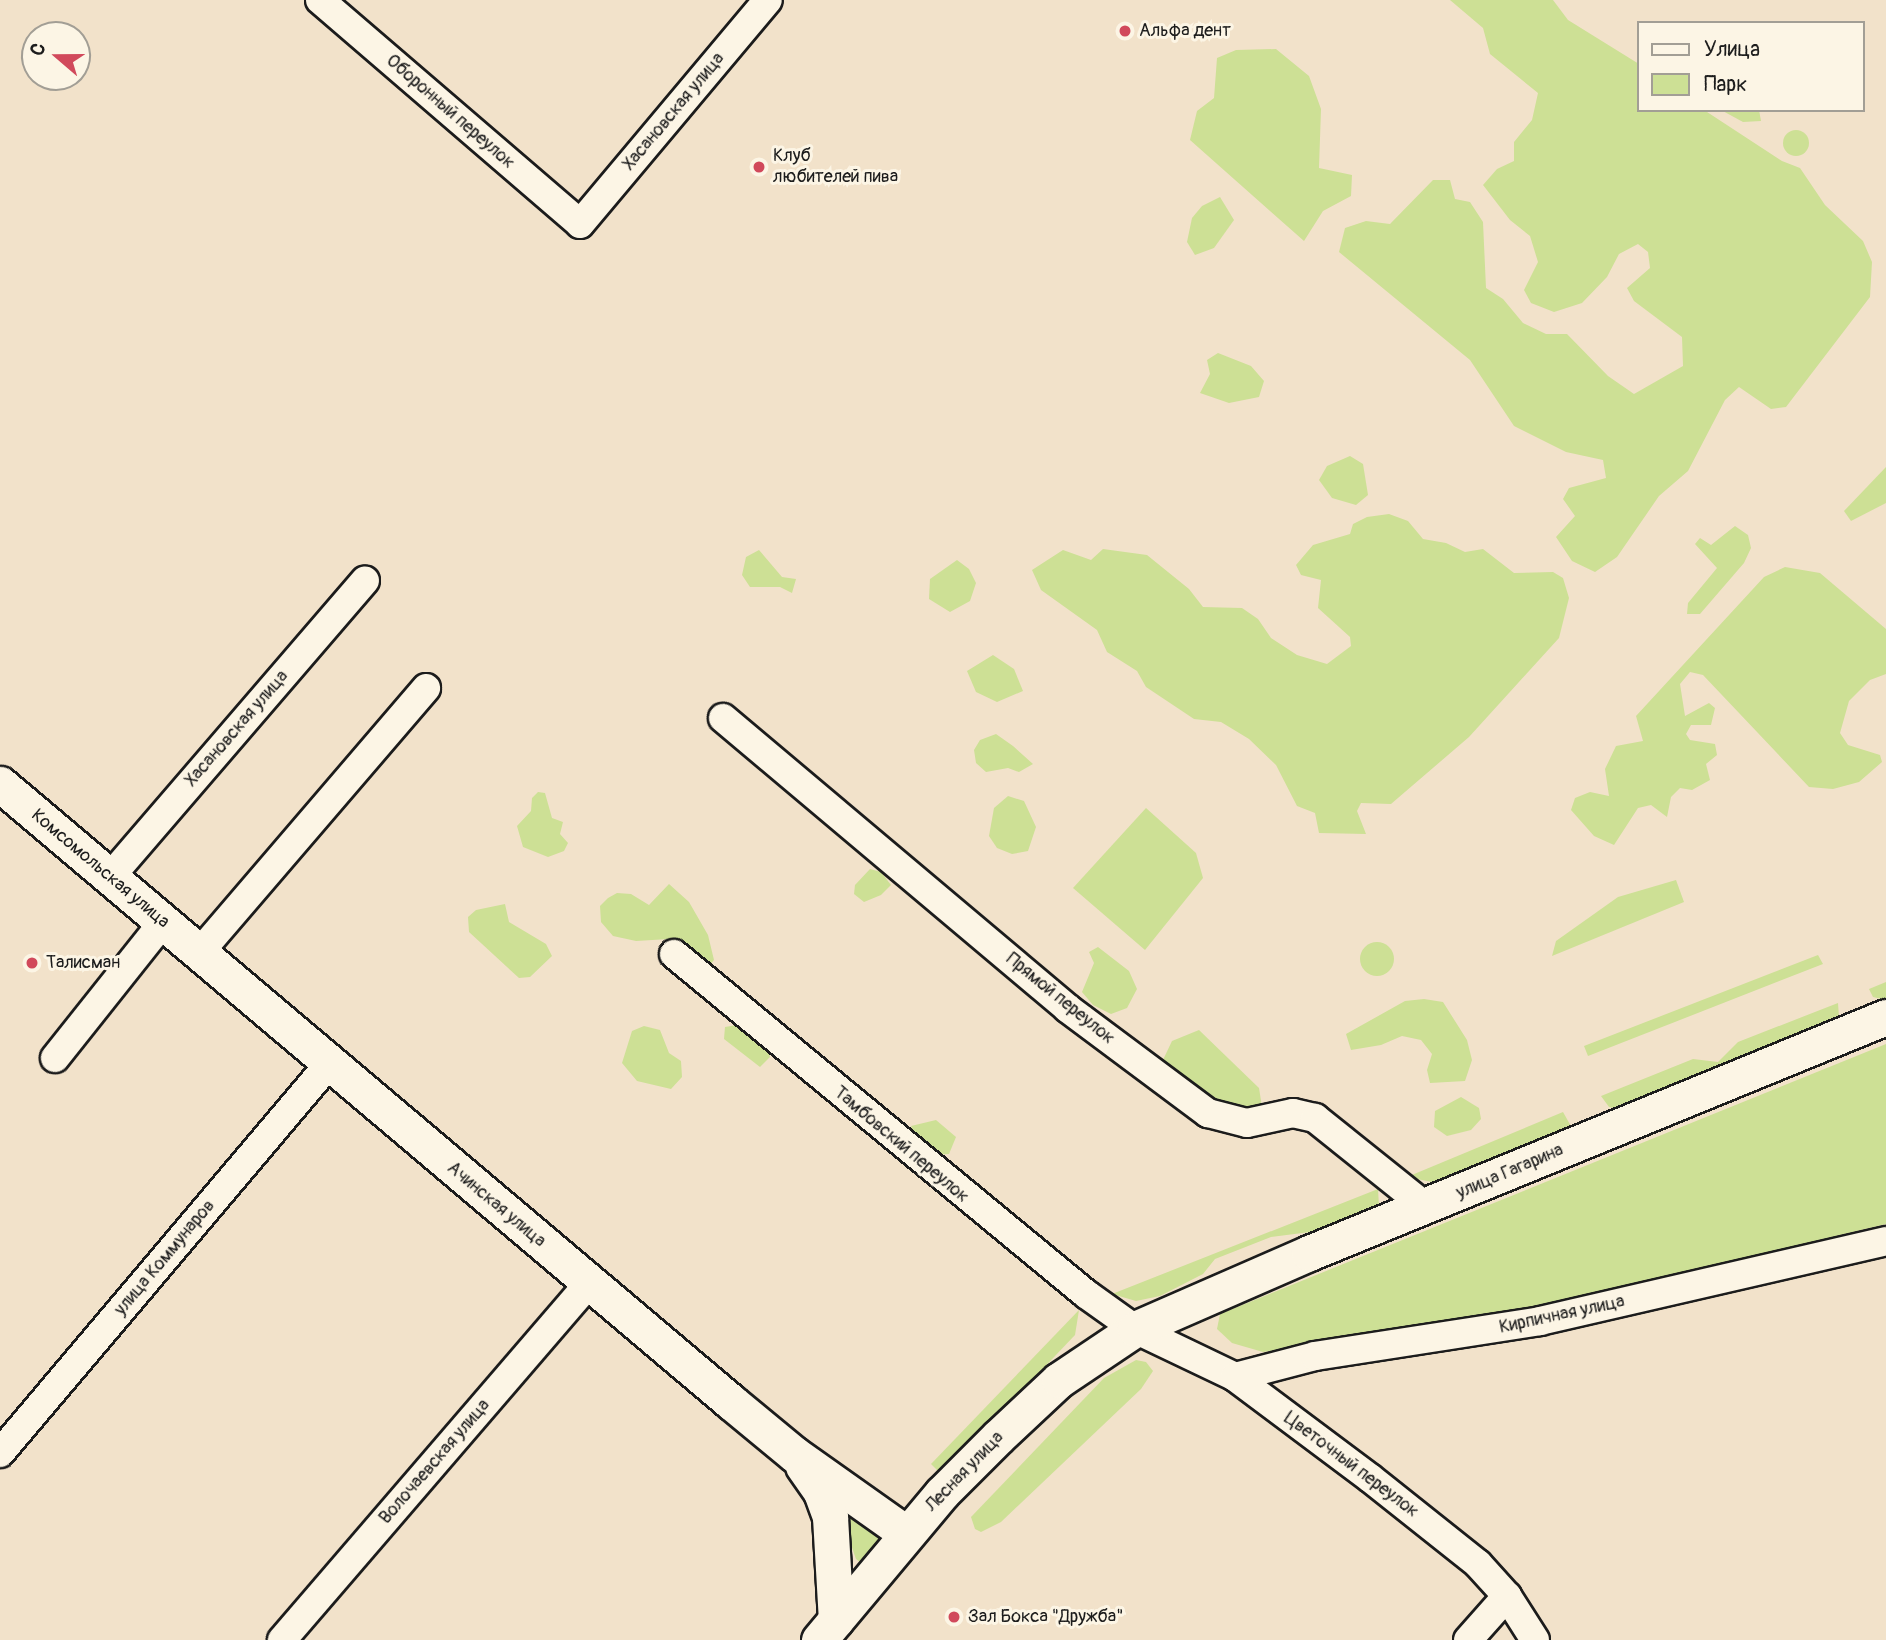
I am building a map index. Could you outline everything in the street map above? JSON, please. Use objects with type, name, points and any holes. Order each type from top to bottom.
[{"type":"street","name":"Оборонный переулок","points":[[320,0],[580,224]]},
{"type":"street","name":"Хасановская улица","points":[[580,224],[768,0]]},
{"type":"street","name":"Хасановская улица","points":[[110,877],[365,581]]},
{"type":"street","points":[[200,953],[426,688]]},
{"type":"street","name":"Прямой переулок","points":[[723,718],[1068,1008],[1208,1113],[1247,1123],[1293,1113],[1315,1118],[1426,1207]]},
{"type":"street","name":"Комсомольская улица","points":[[0,784],[200,953]]},
{"type":"street","points":[[55,1058],[163,922]]},
{"type":"street","name":"Ачинская улица","points":[[200,953],[794,1454],[907,1534]]},
{"type":"street","name":"Тамбовский переулок","points":[[674,954],[1024,1246],[1135,1329]]},
{"type":"street","name":"улица Гагарина","points":[[1135,1329],[1886,1017]]},
{"type":"street","name":"улица Коммунаров","points":[[0,1453],[329,1063]]},
{"type":"street","name":"Кирпичная улица","points":[[1235,1377],[1315,1356],[1540,1321],[1886,1241]]},
{"type":"street","name":"Волочаевская улица","points":[[282,1640],[589,1283]]},
{"type":"street","name":"Цветочный переулок","points":[[1135,1329],[1235,1377],[1403,1503],[1478,1564],[1507,1595],[1535,1640]]},
{"type":"street","name":"Лесная улица","points":[[827,1630],[907,1534],[988,1446],[1059,1380],[1135,1329]]},
{"type":"street","name":"Ачинская улица","points":[[794,1454],[821,1492],[830,1517],[827,1630]]},
{"type":"street","points":[[1468,1640],[1507,1595]]},
{"type":"green space","points":[[1450,0],[1553,0],[1568,20],[1638,63],[1638,112],[1707,112],[1782,161],[1800,168],[1825,205],[1863,241],[1872,262],[1870,297],[1786,407],[1771,409],[1739,387],[1725,400],[1688,471],[1659,496],[1617,557],[1595,572],[1572,561],[1556,537],[1575,516],[1563,499],[1569,488],[1606,478],[1603,460],[1566,452],[1514,426],[1470,360],[1339,252],[1345,228],[1366,221],[1390,224],[1433,180],[1450,180],[1455,199],[1470,202],[1483,222],[1486,288],[1503,299],[1523,323],[1546,334],[1567,334],[1608,376],[1634,394],[1683,366],[1682,337],[1634,301],[1627,288],[1650,268],[1648,252],[1638,244],[1619,254],[1607,277],[1582,303],[1554,312],[1531,303],[1524,290],[1538,262],[1530,236],[1510,220],[1483,185],[1497,169],[1514,161],[1514,142],[1532,120],[1538,93],[1490,54],[1483,28]]},
{"type":"green space","points":[[1276,49],[1309,76],[1321,109],[1319,168],[1352,175],[1351,196],[1323,211],[1304,241],[1190,140],[1197,111],[1214,98],[1217,58],[1236,50]]},
{"type":"green space","points":[[1725,112],[1759,112],[1761,121],[1743,122]]},
{"type":"green space","points":[[1796,130],[1805,134],[1809,143],[1805,152],[1796,156],[1787,152],[1783,143],[1787,134]]},
{"type":"green space","points":[[1220,197],[1234,220],[1214,248],[1195,255],[1187,242],[1192,218],[1202,206]]},
{"type":"green space","points":[[1218,353],[1251,366],[1264,381],[1259,397],[1229,403],[1200,393],[1210,374],[1207,360]]},
{"type":"green space","points":[[1350,456],[1363,464],[1368,495],[1356,505],[1332,498],[1319,480],[1327,466]]},
{"type":"green space","points":[[1886,467],[1886,503],[1851,521],[1844,511]]},
{"type":"green space","points":[[1389,514],[1408,521],[1423,539],[1446,543],[1465,552],[1483,549],[1514,573],[1553,572],[1563,578],[1569,598],[1559,638],[1469,737],[1391,804],[1361,803],[1357,811],[1366,834],[1319,833],[1315,813],[1297,806],[1276,765],[1249,739],[1221,722],[1194,719],[1146,687],[1137,671],[1107,652],[1097,630],[1041,590],[1032,570],[1063,550],[1091,560],[1103,549],[1147,555],[1189,589],[1203,607],[1242,608],[1258,619],[1271,638],[1297,655],[1327,664],[1351,646],[1350,637],[1318,608],[1321,580],[1301,575],[1296,565],[1313,545],[1350,534],[1353,524],[1367,517]]},
{"type":"green space","points":[[1735,526],[1748,535],[1751,548],[1744,563],[1700,614],[1687,614],[1688,603],[1717,568],[1695,544],[1700,538],[1711,545]]},
{"type":"green space","points":[[759,550],[782,577],[796,579],[792,593],[780,587],[750,587],[742,575],[746,557]]},
{"type":"green space","points":[[957,560],[969,569],[976,583],[970,601],[950,612],[929,599],[930,579]]},
{"type":"green space","points":[[1785,567],[1820,573],[1886,629],[1886,674],[1870,680],[1849,701],[1840,733],[1848,745],[1880,755],[1882,762],[1859,782],[1833,789],[1809,787],[1703,675],[1690,672],[1680,684],[1685,716],[1709,703],[1715,708],[1711,725],[1691,725],[1686,734],[1690,740],[1715,744],[1717,755],[1706,764],[1710,780],[1692,790],[1680,788],[1671,797],[1667,817],[1651,805],[1638,808],[1614,845],[1594,836],[1571,810],[1575,798],[1590,792],[1609,796],[1605,769],[1616,746],[1643,741],[1636,716],[1764,577]]},
{"type":"green space","points":[[993,655],[1014,669],[1023,691],[997,702],[976,692],[967,671]]},
{"type":"green space","points":[[996,734],[1033,764],[1019,772],[1008,768],[986,772],[976,763],[974,750],[980,740]]},
{"type":"green space","points":[[538,792],[545,793],[552,818],[563,822],[560,834],[568,843],[564,851],[548,857],[523,847],[517,826],[531,811],[532,798]]},
{"type":"green space","points":[[1008,796],[1024,801],[1036,827],[1028,851],[1012,854],[997,848],[989,836],[994,808]]},
{"type":"green space","points":[[1146,808],[1196,853],[1203,878],[1145,950],[1073,888]]},
{"type":"green space","points":[[870,869],[881,872],[891,885],[881,895],[864,902],[854,894],[855,885]]},
{"type":"green space","points":[[1676,880],[1684,902],[1552,956],[1556,941],[1618,897]]},
{"type":"green space","points":[[669,884],[689,902],[708,935],[714,960],[709,966],[669,939],[636,941],[613,936],[601,922],[600,906],[608,898],[617,893],[631,894],[649,905]]},
{"type":"green space","points":[[505,904],[509,922],[546,944],[552,956],[530,977],[519,978],[469,932],[468,917],[476,910]]},
{"type":"green space","points":[[1377,942],[1389,947],[1394,959],[1389,971],[1377,976],[1365,971],[1360,959],[1365,947]]},
{"type":"green space","points":[[1098,947],[1129,971],[1137,989],[1127,1008],[1111,1014],[1093,1005],[1082,992],[1094,963],[1089,952]]},
{"type":"green space","points":[[1818,955],[1823,964],[1588,1056],[1584,1046]]},
{"type":"green space","points":[[1886,982],[1886,1000],[1873,997],[1869,989]]},
{"type":"green space","points":[[1424,999],[1443,1002],[1467,1040],[1472,1060],[1465,1081],[1430,1083],[1427,1070],[1432,1054],[1421,1040],[1402,1036],[1381,1045],[1351,1050],[1346,1034],[1405,1001]]},
{"type":"green space","points":[[1838,1003],[1839,1017],[1833,1023],[1619,1109],[1609,1107],[1601,1096],[1693,1059],[1718,1062],[1738,1042]]},
{"type":"green space","points":[[737,1025],[767,1045],[770,1057],[760,1067],[724,1039],[725,1027]]},
{"type":"green space","points":[[644,1026],[660,1030],[669,1053],[681,1061],[682,1077],[671,1089],[637,1081],[622,1063],[632,1031]]},
{"type":"green space","points":[[1199,1030],[1259,1088],[1262,1107],[1248,1112],[1223,1108],[1162,1062],[1172,1041]]},
{"type":"green space","points":[[1886,1044],[1886,1224],[1465,1325],[1263,1352],[1232,1343],[1217,1329],[1220,1314]]},
{"type":"green space","points":[[1461,1097],[1479,1108],[1481,1119],[1471,1130],[1447,1136],[1434,1127],[1435,1111]]},
{"type":"green space","points":[[1563,1112],[1572,1128],[1437,1183],[1407,1177]]},
{"type":"green space","points":[[936,1120],[956,1137],[949,1154],[932,1155],[917,1143],[911,1126]]},
{"type":"green space","points":[[1378,1189],[1379,1206],[1318,1231],[1271,1237],[1215,1259],[1203,1274],[1160,1296],[1136,1301],[1112,1294]]},
{"type":"green space","points":[[1079,1310],[1075,1335],[942,1475],[931,1464]]},
{"type":"green space","points":[[1136,1360],[1146,1362],[1153,1371],[1141,1389],[1001,1522],[981,1532],[975,1529],[971,1517],[1104,1378]]},
{"type":"green space","points":[[848,1510],[879,1538],[862,1564],[856,1559],[842,1520]]},
{"type":"place","name":"Альфа дент","points":[[1125,31]]},
{"type":"place","name":"Клуб любителей пива","points":[[759,167]]},
{"type":"place","name":"Талисман","points":[[32,963]]},
{"type":"place","name":"Зал Бокса \"Дружба\"","points":[[954,1617]]}]
